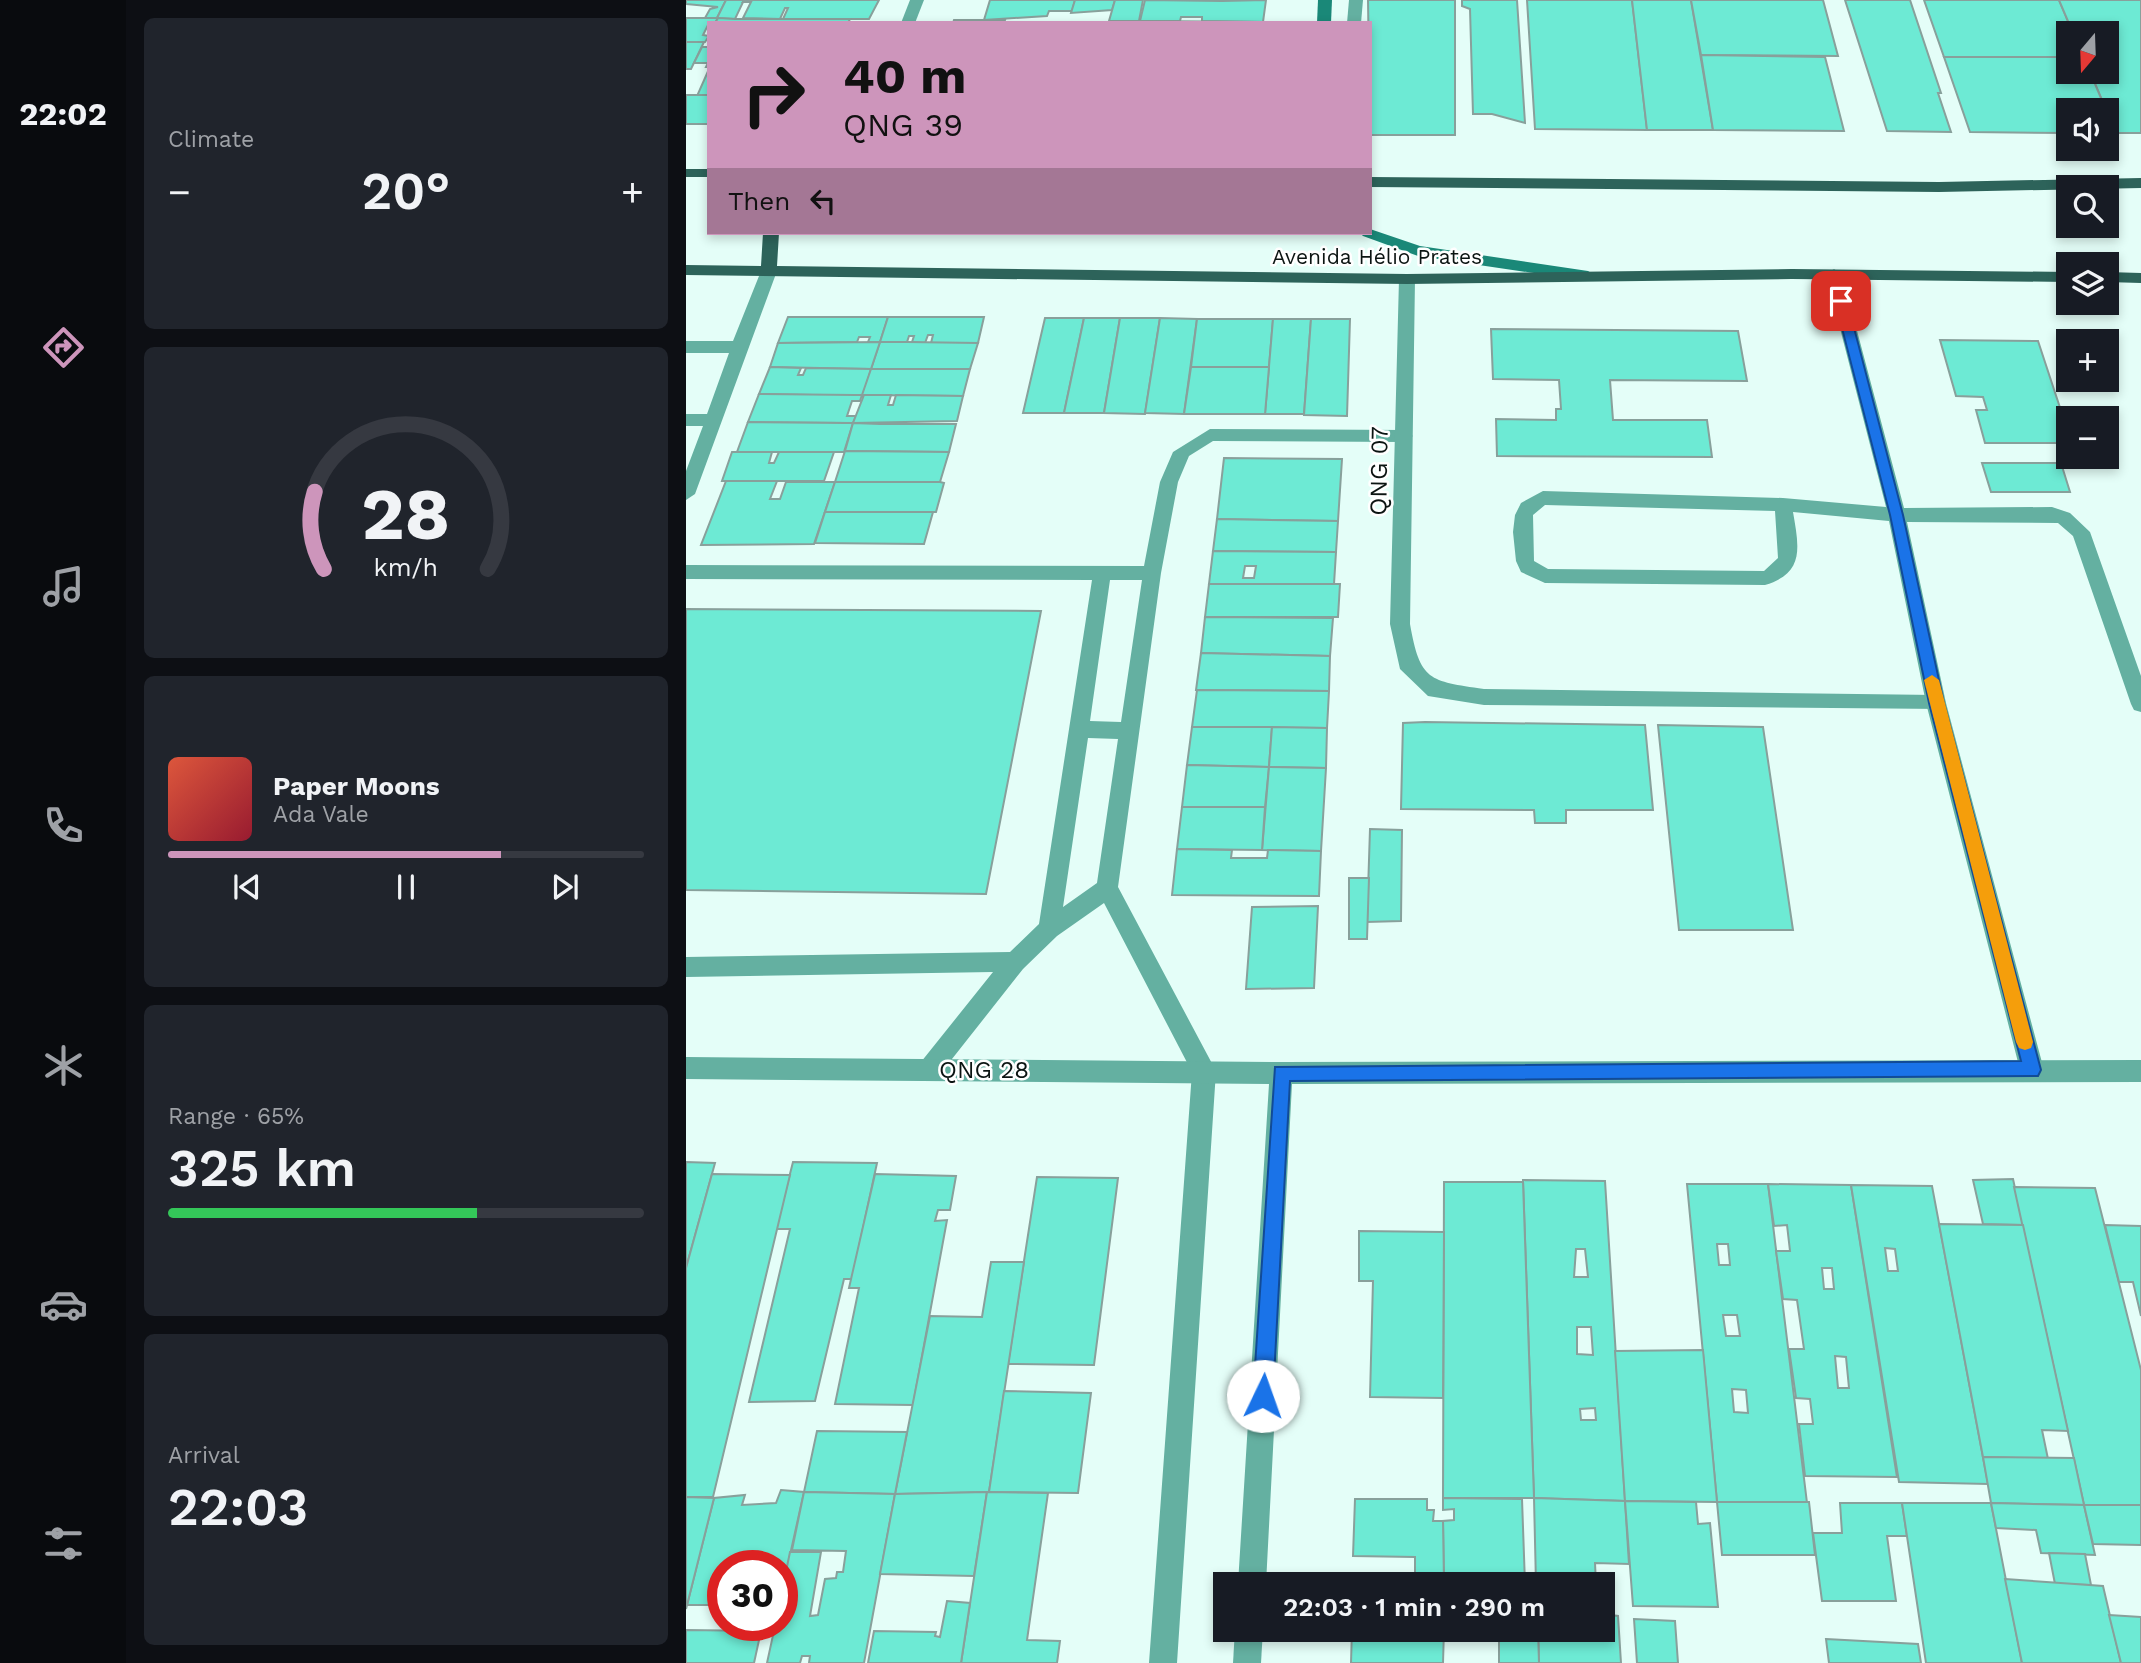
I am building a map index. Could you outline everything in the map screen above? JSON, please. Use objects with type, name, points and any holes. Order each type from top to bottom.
[{"type":"main road","points":[[1324,21],[1325,0]]},
{"type":"main road","points":[[686,173],[707,173]]},
{"type":"main road","points":[[1372,182],[1925,187],[2141,183]]},
{"type":"main road","points":[[1372,234],[1418,250],[1598,278]]},
{"type":"main road","points":[[769,271],[771,235]]},
{"type":"main road","name":"Avenida Hélio Prates","points":[[686,270],[1407,279],[1834,274],[2056,277]]},
{"type":"main road","points":[[2119,277],[2141,278]]},
{"type":"street","points":[[909,21],[917,0]]},
{"type":"street","points":[[1354,21],[1356,0]]},
{"type":"street","points":[[686,494],[715,420],[737,347],[769,271]]},
{"type":"street","points":[[1834,274],[1897,515],[1937,703],[2032,1070]]},
{"type":"street","name":"QNG 07","points":[[1407,279],[1400,624],[1407,664],[1435,690],[1484,697],[1937,703]]},
{"type":"street","points":[[686,347],[737,347]]},
{"type":"street","points":[[686,420],[715,420]]},
{"type":"street","points":[[1163,1663],[1204,1071],[1107,888],[1152,573],[1169,482],[1182,452],[1210,435],[1404,436]]},
{"type":"street","points":[[1783,505],[1789,560],[1781,572],[1765,578],[1545,576],[1528,567],[1525,561],[1522,512],[1527,505],[1543,498],[1783,505],[1897,515],[2052,514],[2075,525],[2084,539],[2141,705]]},
{"type":"street","points":[[686,572],[1152,573]]},
{"type":"street","points":[[1049,929],[1102,573]]},
{"type":"street","points":[[1079,729],[1131,731]]},
{"type":"street","points":[[929,1070],[1015,962],[1049,929],[1107,888]]},
{"type":"street","points":[[686,967],[1015,962]]},
{"type":"street","name":"QNG 28","points":[[686,1068],[1281,1073],[2141,1071]]},
{"type":"street","points":[[1253,1572],[1281,1073]]},
{"type":"street","points":[[1247,1663],[1248,1642]]},
{"type":"building","points":[[686,0],[726,0],[717,18],[705,18],[710,9],[718,7],[686,4]]},
{"type":"building","points":[[726,0],[744,0],[735,19],[717,18]]},
{"type":"building","points":[[879,0],[869,19],[783,19],[788,8],[785,8],[780,19],[743,18],[751,2],[743,2]]},
{"type":"building","points":[[990,0],[1075,0],[1072,11],[1049,11],[1047,16],[984,20]]},
{"type":"building","points":[[1075,0],[1115,0],[1112,10],[1071,13]]},
{"type":"building","points":[[1115,0],[1143,0],[1139,21],[1109,21]]},
{"type":"building","points":[[1145,0],[1266,0],[1263,21],[1202,21],[1202,17],[1181,17],[1180,21],[1140,21]]},
{"type":"building","points":[[1368,0],[1455,0],[1455,135],[1372,135],[1372,21],[1368,21]]},
{"type":"building","points":[[1462,0],[1517,0],[1525,123],[1492,114],[1473,114],[1470,9],[1462,6]]},
{"type":"building","points":[[1527,0],[1632,0],[1647,130],[1535,129]]},
{"type":"building","points":[[1632,0],[1691,0],[1713,130],[1647,130]]},
{"type":"building","points":[[1691,0],[1823,0],[1838,56],[1701,55]]},
{"type":"building","points":[[1845,0],[1910,0],[1951,132],[1887,131]]},
{"type":"building","points":[[1924,0],[2059,0],[2068,21],[2056,21],[2056,57],[1944,57]]},
{"type":"building","points":[[2059,0],[2141,0],[2141,133],[2119,133],[2119,98],[2101,98],[2095,84],[2119,84],[2119,21],[2068,21]]},
{"type":"building","points":[[686,18],[718,18],[716,21],[707,21],[703,35],[707,36],[705,42],[686,42]]},
{"type":"building","points":[[718,18],[850,19],[849,21],[716,21]]},
{"type":"building","points":[[954,20],[1005,20],[1005,21]]},
{"type":"building","points":[[686,42],[704,42],[691,69],[686,69]]},
{"type":"building","points":[[702,47],[707,47],[707,63],[694,63]]},
{"type":"building","points":[[1701,55],[1825,57],[1844,131],[1713,130]]},
{"type":"building","points":[[1944,57],[2056,57],[2056,84],[2095,84],[2101,98],[2056,98],[2056,133],[1970,132]]},
{"type":"building","points":[[707,74],[707,95],[697,96]]},
{"type":"building","points":[[686,95],[707,95],[707,124],[686,124]]},
{"type":"building","points":[[788,317],[888,317],[880,342],[868,342],[870,337],[859,337],[857,342],[778,343]]},
{"type":"building","points":[[888,317],[984,317],[978,343],[931,343],[933,335],[928,335],[925,343],[912,342],[914,336],[909,336],[907,342],[880,342]]},
{"type":"building","points":[[1045,318],[1084,318],[1064,413],[1023,413]]},
{"type":"building","points":[[1084,318],[1120,318],[1104,413],[1064,413]]},
{"type":"building","points":[[1120,318],[1160,318],[1145,414],[1104,413]]},
{"type":"building","points":[[1160,318],[1197,319],[1184,414],[1145,413]]},
{"type":"building","points":[[1197,319],[1273,319],[1269,367],[1191,367]]},
{"type":"building","points":[[1273,319],[1311,319],[1304,414],[1265,414]]},
{"type":"building","points":[[1311,319],[1350,319],[1347,416],[1304,415]]},
{"type":"building","points":[[1491,329],[1738,331],[1747,381],[1610,380],[1613,420],[1707,420],[1712,457],[1497,456],[1496,419],[1556,420],[1556,409],[1561,409],[1559,380],[1493,379]]},
{"type":"building","points":[[1940,340],[2038,341],[2059,406],[2056,406],[2056,443],[1985,443],[1976,410],[1987,410],[1983,397],[1956,396]]},
{"type":"building","points":[[880,342],[978,343],[970,369],[871,369]]},
{"type":"building","points":[[880,342],[871,369],[770,367],[778,343]]},
{"type":"building","points":[[770,367],[801,368],[798,375],[803,375],[806,368],[871,369],[863,396],[759,394]]},
{"type":"building","points":[[1191,367],[1269,367],[1265,414],[1184,414]]},
{"type":"building","points":[[871,369],[970,369],[963,396],[862,395]]},
{"type":"building","points":[[759,394],[862,395],[860,401],[852,401],[847,416],[856,416],[853,423],[748,422]]},
{"type":"building","points":[[864,395],[891,395],[888,405],[893,405],[896,395],[963,396],[957,421],[853,423]]},
{"type":"building","points":[[748,422],[853,423],[844,452],[737,452]]},
{"type":"building","points":[[853,423],[956,424],[949,452],[845,451]]},
{"type":"building","points":[[845,451],[949,452],[940,482],[835,482]]},
{"type":"building","points":[[732,452],[772,452],[769,463],[774,463],[779,452],[834,452],[824,481],[722,481]]},
{"type":"building","points":[[1224,458],[1342,459],[1338,521],[1217,519]]},
{"type":"building","points":[[1982,463],[2056,463],[2056,469],[2063,469],[2070,492],[1991,492]]},
{"type":"building","points":[[726,481],[777,481],[770,499],[780,499],[786,482],[835,482],[814,544],[701,545]]},
{"type":"building","points":[[835,482],[944,483],[936,512],[825,512]]},
{"type":"building","points":[[825,512],[933,512],[924,544],[815,543]]},
{"type":"building","points":[[1217,519],[1338,521],[1336,552],[1213,551]]},
{"type":"building","points":[[1213,551],[1336,552],[1334,584],[1209,584]],"holes":[[[1245,566],[1256,566],[1254,578],[1243,578]]]},
{"type":"building","points":[[1209,584],[1340,584],[1338,617],[1205,617]]},
{"type":"building","points":[[686,609],[1041,611],[986,894],[686,890]]},
{"type":"building","points":[[1205,617],[1333,618],[1330,656],[1201,653]]},
{"type":"building","points":[[1201,653],[1330,656],[1329,691],[1196,690]]},
{"type":"building","points":[[1197,690],[1329,691],[1327,728],[1192,727]]},
{"type":"building","points":[[1403,723],[1645,725],[1653,810],[1566,810],[1566,823],[1535,823],[1534,810],[1401,809]]},
{"type":"building","points":[[1658,725],[1763,727],[1793,930],[1679,930]]},
{"type":"building","points":[[1192,727],[1272,727],[1269,767],[1187,765]]},
{"type":"building","points":[[1272,727],[1327,728],[1326,768],[1269,767]]},
{"type":"building","points":[[1187,765],[1269,767],[1265,807],[1182,807]]},
{"type":"building","points":[[1269,767],[1326,768],[1321,851],[1262,850]]},
{"type":"building","points":[[1182,807],[1265,807],[1262,850],[1177,849]]},
{"type":"building","points":[[1370,829],[1402,830],[1401,921],[1367,922]]},
{"type":"building","points":[[1177,849],[1232,850],[1231,858],[1267,858],[1268,850],[1321,851],[1319,896],[1172,895]]},
{"type":"building","points":[[1349,878],[1369,878],[1367,939],[1349,939]]},
{"type":"building","points":[[1318,906],[1314,988],[1246,989],[1252,907]]},
{"type":"building","points":[[686,1162],[715,1163],[686,1268]]},
{"type":"building","points":[[793,1162],[877,1163],[852,1279],[844,1279],[815,1401],[749,1402],[790,1229],[776,1229]]},
{"type":"building","points":[[712,1174],[790,1175],[713,1497],[686,1497],[686,1268]]},
{"type":"building","points":[[875,1174],[956,1176],[950,1210],[938,1210],[935,1221],[947,1220],[913,1405],[835,1404],[859,1288],[849,1288]]},
{"type":"building","points":[[1037,1177],[1118,1178],[1094,1365],[1008,1364]]},
{"type":"building","points":[[2013,1179],[2023,1225],[1983,1224],[1973,1180]]},
{"type":"building","points":[[1523,1180],[1605,1181],[1625,1501],[1534,1498]],"holes":[[[1576,1249],[1585,1249],[1588,1277],[1574,1277]],[[1577,1327],[1591,1327],[1593,1355],[1577,1354]],[[1595,1408],[1596,1420],[1581,1420],[1580,1409]]]},
{"type":"building","points":[[1444,1182],[1523,1182],[1534,1498],[1443,1498]]},
{"type":"building","points":[[1687,1184],[1768,1184],[1807,1503],[1717,1502]],"holes":[[[1717,1244],[1728,1244],[1730,1265],[1719,1265]],[[1723,1315],[1737,1315],[1740,1336],[1726,1336]],[[1732,1389],[1746,1390],[1748,1413],[1734,1412]]]},
{"type":"building","points":[[1768,1184],[1851,1185],[1897,1477],[1805,1476],[1799,1424],[1813,1424],[1810,1399],[1796,1398],[1789,1349],[1804,1349],[1797,1300],[1783,1299],[1776,1251],[1790,1251],[1787,1225],[1774,1226]],"holes":[[[1822,1268],[1832,1268],[1834,1289],[1824,1289]],[[1835,1356],[1846,1357],[1849,1388],[1838,1388]]]},
{"type":"building","points":[[1851,1185],[1932,1186],[1988,1484],[1899,1482]],"holes":[[[1885,1248],[1895,1249],[1898,1271],[1888,1271]]]},
{"type":"building","points":[[2014,1187],[2095,1188],[2141,1370],[2141,1505],[2084,1505]]},
{"type":"building","points":[[1939,1224],[2023,1225],[2068,1431],[2042,1430],[2048,1459],[1983,1457]]},
{"type":"building","points":[[2105,1225],[2141,1226],[2141,1316],[2133,1282],[2119,1282]]},
{"type":"building","points":[[1359,1231],[1444,1232],[1443,1398],[1370,1397],[1373,1281],[1359,1281]]},
{"type":"building","points":[[991,1262],[1024,1262],[989,1492],[895,1494],[930,1316],[982,1317]]},
{"type":"building","points":[[1703,1350],[1717,1502],[1625,1501],[1615,1351]]},
{"type":"building","points":[[1004,1391],[1091,1393],[1078,1493],[989,1492]]},
{"type":"building","points":[[817,1431],[907,1432],[895,1494],[804,1492]]},
{"type":"building","points":[[1983,1457],[2074,1458],[2084,1505],[1991,1503]]},
{"type":"building","points":[[781,1490],[804,1492],[791,1550],[707,1550],[707,1605],[687,1605],[714,1498],[745,1495],[742,1505],[776,1503]]},
{"type":"building","points":[[804,1492],[895,1494],[864,1663],[809,1663],[810,1656],[802,1656],[800,1663],[767,1663],[772,1641],[798,1641],[798,1552],[821,1552],[810,1616],[818,1615],[825,1579],[836,1578],[837,1572],[843,1572],[846,1551],[792,1550]]},
{"type":"building","points":[[987,1492],[974,1576],[880,1574],[895,1494]]},
{"type":"building","points":[[987,1492],[1048,1493],[1027,1640],[1060,1641],[1057,1663],[961,1663]]},
{"type":"building","points":[[686,1497],[714,1498],[686,1609]]},
{"type":"building","points":[[1443,1498],[1522,1499],[1525,1572],[1444,1572],[1443,1521],[1454,1520],[1454,1509],[1443,1510]]},
{"type":"building","points":[[1534,1498],[1625,1501],[1629,1564],[1595,1563],[1595,1572],[1536,1572]]},
{"type":"building","points":[[1355,1499],[1427,1499],[1427,1510],[1434,1510],[1433,1521],[1443,1521],[1444,1572],[1415,1572],[1415,1557],[1353,1556]]},
{"type":"building","points":[[1625,1501],[1696,1502],[1698,1524],[1710,1523],[1718,1607],[1633,1606]]},
{"type":"building","points":[[1717,1502],[1809,1502],[1815,1555],[1722,1555]]},
{"type":"building","points":[[1840,1503],[1902,1503],[1907,1536],[1887,1536],[1896,1601],[1822,1601],[1813,1533],[1842,1533]]},
{"type":"building","points":[[1902,1503],[1991,1503],[2022,1663],[1926,1663]]},
{"type":"building","points":[[1991,1503],[2084,1505],[2095,1555],[2041,1553],[2036,1530],[1996,1528]]},
{"type":"building","points":[[2084,1505],[2141,1505],[2141,1545],[2093,1544]]},
{"type":"building","points":[[2049,1553],[2085,1554],[2091,1585],[2055,1584]]},
{"type":"building","points":[[2005,1579],[2103,1586],[2121,1663],[2022,1663]]},
{"type":"building","points":[[947,1601],[970,1603],[961,1663],[868,1663],[874,1631],[936,1632],[935,1636],[940,1637]]},
{"type":"building","points":[[2109,1615],[2141,1617],[2141,1663],[2121,1663]]},
{"type":"building","points":[[1615,1616],[1618,1616],[1621,1663],[1539,1663],[1538,1642],[1615,1642]]},
{"type":"building","points":[[1634,1619],[1675,1621],[1678,1663],[1637,1663]]},
{"type":"building","points":[[686,1630],[707,1630],[707,1641],[759,1641],[754,1663],[686,1663]]},
{"type":"building","points":[[1826,1639],[1918,1644],[1921,1663],[1829,1663]]},
{"type":"building","points":[[1352,1642],[1444,1642],[1443,1663],[1351,1663]]},
{"type":"building","points":[[1499,1642],[1538,1642],[1539,1663],[1499,1663]]},
{"type":"slow traffic","points":[[1932,680],[2025,1042]]},
{"type":"route","points":[[1263,1396],[1281,1073],[2032,1070],[1937,703],[1897,515],[1841,301]]}]
